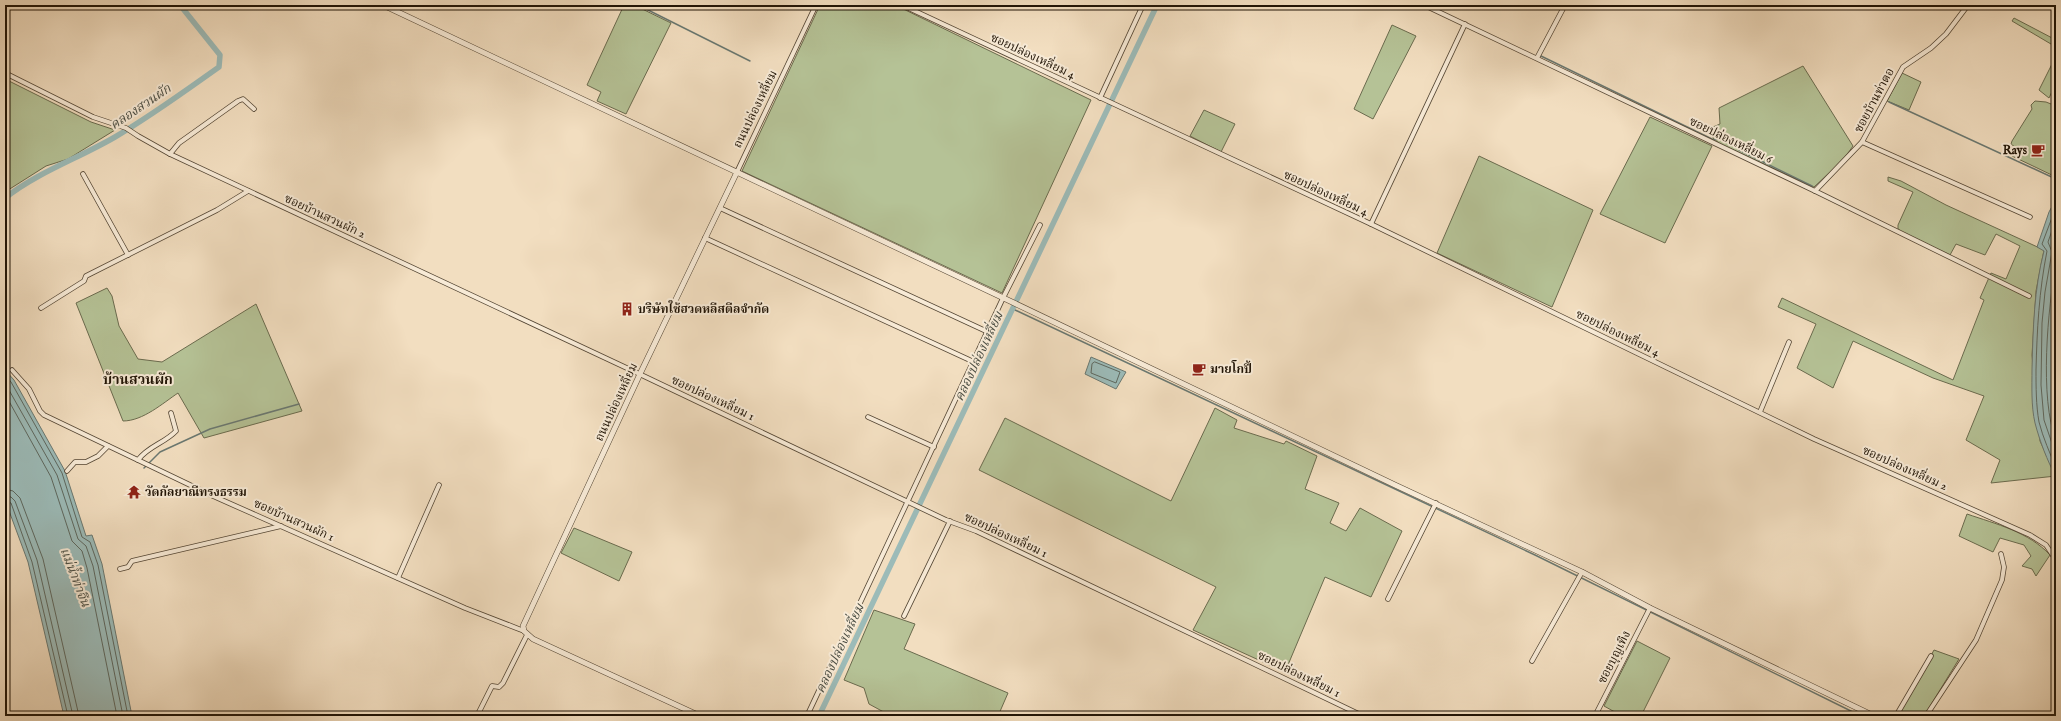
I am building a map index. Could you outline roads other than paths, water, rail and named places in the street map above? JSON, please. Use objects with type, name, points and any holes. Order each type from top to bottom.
[{"type":"street","points":[[383,5],[1019,305],[1385,480],[1434,507],[1582,572],[1650,608],[1874,716]]},
{"type":"street","name":"ถนนปล่องเหลี่ยม","points":[[526,633],[525,622],[640,374],[816,5]]},
{"type":"street","name":"ซอยปล่องเหลี่ยม 4","points":[[902,5],[1371,224],[1740,403]]},
{"type":"street","points":[[1100,98],[1143,5]]},
{"type":"street","name":"ซอยปล่องเหลี่ยม 6","points":[[1424,5],[1816,191],[2029,296]]},
{"type":"street","points":[[1537,58],[1565,5]]},
{"type":"street","name":"ซอยบ้านท่าตอ","points":[[1816,191],[1862,142],[1903,67],[1931,48],[1946,34],[1968,5]]},
{"type":"street","points":[[1371,224],[1465,24]]},
{"type":"street","name":"ซอยบ้านสวนผัก 2","points":[[5,73],[93,117],[126,128],[170,154],[248,191],[640,374]]},
{"type":"street","points":[[170,154],[179,144],[243,98],[254,109]]},
{"type":"street","points":[[1862,142],[2030,217]]},
{"type":"street","points":[[83,174],[128,255]]},
{"type":"street","points":[[41,308],[82,283],[86,276],[217,210],[248,191]]},
{"type":"street","points":[[720,208],[988,332]]},
{"type":"street","points":[[807,716],[1003,298],[1040,225]]},
{"type":"street","points":[[705,238],[974,362]]},
{"type":"street","points":[[1760,412],[1789,342]]},
{"type":"street","name":"ซอยบ้านสวนผัก 1","points":[[12,370],[29,389],[40,411],[44,415],[149,466],[281,526],[526,633]]},
{"type":"street","name":"ซอยปล่องเหลี่ยม 1","points":[[640,374],[908,502],[976,531],[1363,716]]},
{"type":"street","name":"ซอยปล่องเหลี่ยม 2","points":[[1740,403],[1814,439],[2030,535],[2046,546],[2056,560]]},
{"type":"street","points":[[139,461],[148,449],[172,435],[176,431],[171,413]]},
{"type":"street","points":[[868,417],[934,447]]},
{"type":"street","points":[[67,471],[75,462],[86,462],[98,456],[108,446]]},
{"type":"street","points":[[398,578],[439,485]]},
{"type":"street","points":[[1388,599],[1434,507]]},
{"type":"street","points":[[904,616],[950,521]]},
{"type":"street","points":[[120,569],[128,567],[132,561],[281,526]]},
{"type":"street","points":[[1926,716],[1976,640],[2002,580],[2004,566],[2001,554]]},
{"type":"street","points":[[1532,661],[1582,572]]},
{"type":"street","name":"ซอยบุญเทิง","points":[[1595,716],[1650,608]]},
{"type":"street","points":[[477,716],[492,686],[499,687],[503,683],[526,633],[700,716]]},
{"type":"street","points":[[1896,716],[1931,656]]},
{"type":"water","points":[[2056,199],[2056,477],[2044,451],[2035,423],[2032,389],[2035,309],[2038,280],[2044,251],[2037,247],[2049,212]]},
{"type":"water","points":[[1091,357],[1126,372],[1116,389],[1085,374]]},
{"type":"water","name":"แม่น้ำท่าจีน","points":[[5,370],[14,380],[65,471],[86,536],[92,535],[102,564],[132,716],[64,716],[28,562],[5,500]]},
{"type":"waterway","name":"คลองสวนผัก","points":[[5,198],[31,180],[101,145],[128,129],[219,67],[220,55],[180,5]]},
{"type":"waterway","points":[[638,5],[750,61]]},
{"type":"waterway","name":"คลองปล่องเหลี่ยม","points":[[819,716],[1157,5]]},
{"type":"waterway","points":[[1541,56],[1714,140],[1720,138],[1732,141],[1739,150],[1812,186]]},
{"type":"waterway","points":[[1889,102],[2056,179]]},
{"type":"waterway","points":[[1013,309],[1535,555],[1861,716]]},
{"type":"waterway","points":[[144,468],[160,452],[210,429],[299,404]]},
{"type":"place","name":"Rays","points":[[2038,150]]},
{"type":"place","name":"บริษัทใช้ฮวดหลีสตีลจำกัด","points":[[627,309]]},
{"type":"place","name":"มายโกปี้","points":[[1199,369]]},
{"type":"place","name":"วัดกัลยาณีทรงธรรม","points":[[134,492]]},
{"type":"district","name":"บ้านสวนผัก","points":[[138,379]]}]
